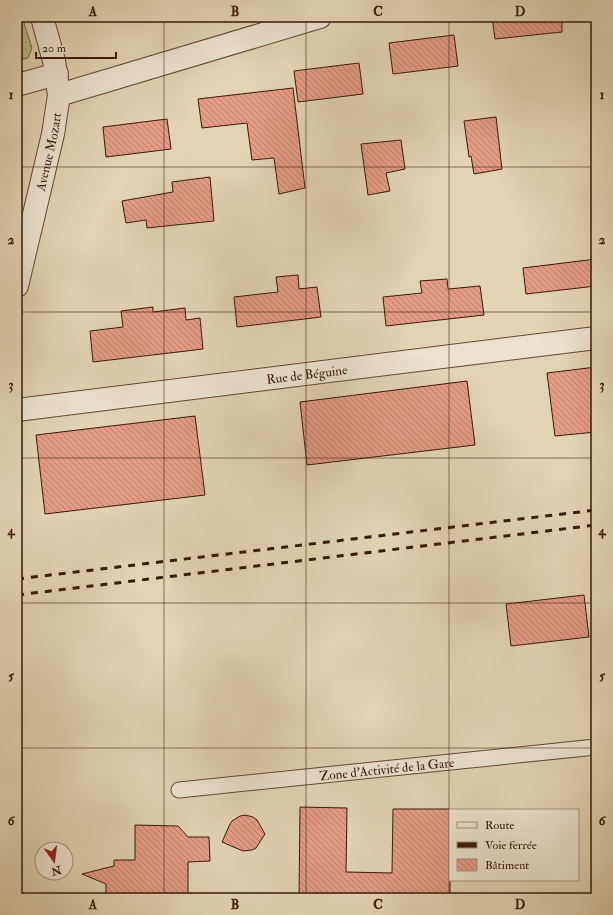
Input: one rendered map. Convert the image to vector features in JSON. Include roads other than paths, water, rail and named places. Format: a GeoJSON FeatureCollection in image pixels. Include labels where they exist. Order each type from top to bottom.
{"type":"FeatureCollection","features":[{"type":"Feature","properties":{"kind":"street","name":"Avenue Mozart"},"geometry":{"type":"LineString","coordinates":[[17,286],[53,134],[58,84],[42,17]]}},
{"type":"Feature","properties":{"kind":"street"},"geometry":{"type":"LineString","coordinates":[[17,85],[58,84],[320,17]]}},
{"type":"Feature","properties":{"kind":"street","name":"Rue de Béguine"},"geometry":{"type":"LineString","coordinates":[[17,410],[596,338]]}},
{"type":"Feature","properties":{"kind":"lane","name":"Zone d’Activité de la Gare"},"geometry":{"type":"LineString","coordinates":[[179,790],[596,747]]}},
{"type":"Feature","properties":{"kind":"railway"},"geometry":{"type":"LineString","coordinates":[[17,579],[596,510]]}},
{"type":"Feature","properties":{"kind":"railway"},"geometry":{"type":"LineString","coordinates":[[17,595],[596,525]]}}]}
